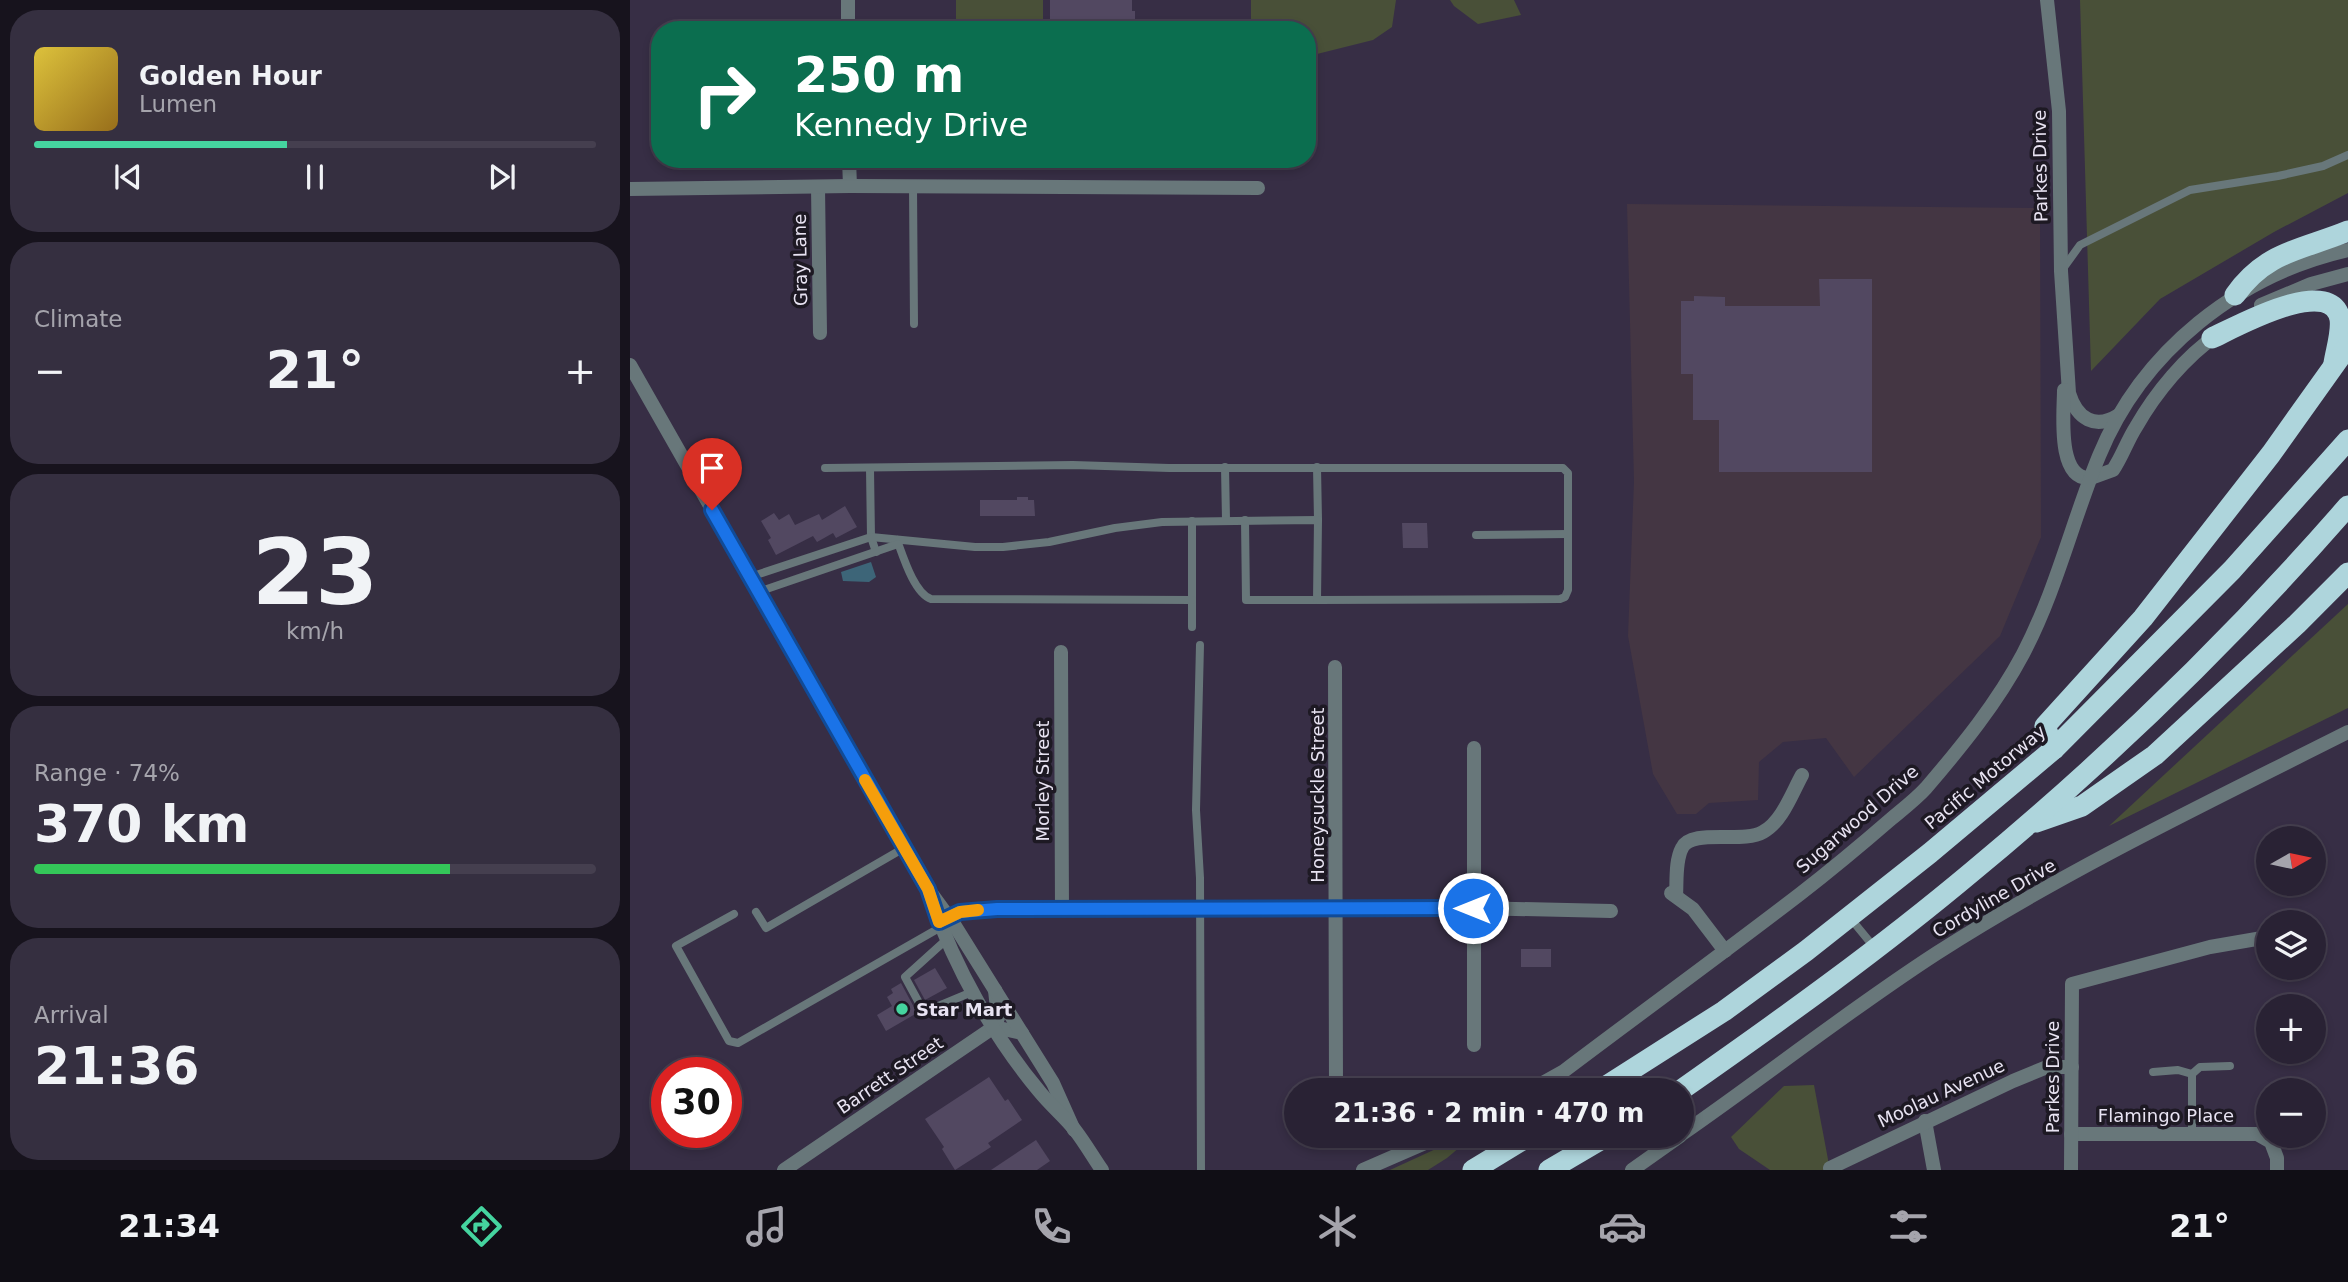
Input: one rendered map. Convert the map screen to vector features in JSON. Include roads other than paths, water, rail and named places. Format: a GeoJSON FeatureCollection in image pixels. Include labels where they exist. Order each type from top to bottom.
{"type":"FeatureCollection","features":[{"type":"Feature","properties":{"kind":"highway"},"geometry":{"type":"LineString","coordinates":[[2235,295],[2251,275],[2272,259],[2348,231]]}},
{"type":"Feature","properties":{"kind":"highway"},"geometry":{"type":"LineString","coordinates":[[2213,338],[2273,309],[2298,302],[2326,302],[2333,307],[2341,321],[2333,368]]}},
{"type":"Feature","properties":{"kind":"highway"},"geometry":{"type":"LineString","coordinates":[[2054,749],[2045,726],[2143,618],[2271,454],[2348,346]]}},
{"type":"Feature","properties":{"kind":"highway","name":"Pacific Motorway"},"geometry":{"type":"LineString","coordinates":[[1619,1078],[1724,1010],[1849,917],[2054,749],[2232,570],[2348,440]]}},
{"type":"Feature","properties":{"kind":"highway"},"geometry":{"type":"LineString","coordinates":[[1694,1081],[1804,1004],[1972,872],[2027,825],[2137,724],[2249,614],[2348,506]]}},
{"type":"Feature","properties":{"kind":"highway"},"geometry":{"type":"LineString","coordinates":[[2027,825],[2082,806],[2155,755],[2297,624],[2348,573]]}},
{"type":"Feature","properties":{"kind":"highway"},"geometry":{"type":"LineString","coordinates":[[1473,1170],[1509,1148]]}},
{"type":"Feature","properties":{"kind":"highway"},"geometry":{"type":"LineString","coordinates":[[1549,1170],[1587,1148]]}},
{"type":"Feature","properties":{"kind":"street"},"geometry":{"type":"LineString","coordinates":[[848,0],[848,21]]}},
{"type":"Feature","properties":{"kind":"street","name":"Parkes Drive"},"geometry":{"type":"LineString","coordinates":[[2047,0],[2059,111],[2061,271],[2069,390],[2075,408],[2084,419],[2094,422],[2107,421],[2119,415]]}},
{"type":"Feature","properties":{"kind":"street"},"geometry":{"type":"LineString","coordinates":[[849,168],[850,186]]}},
{"type":"Feature","properties":{"kind":"street"},"geometry":{"type":"LineString","coordinates":[[630,189],[850,186],[1258,188]]}},
{"type":"Feature","properties":{"kind":"street","name":"Gray Lane"},"geometry":{"type":"LineString","coordinates":[[818,187],[820,333]]}},
{"type":"Feature","properties":{"kind":"street","name":"Sugarwood Drive"},"geometry":{"type":"LineString","coordinates":[[1551,1078],[1725,951],[1856,850],[1923,791],[1982,721],[2023,655],[2054,583],[2099,454],[2119,415],[2141,381],[2168,350],[2235,295],[2282,271],[2348,250]]}},
{"type":"Feature","properties":{"kind":"street"},"geometry":{"type":"LineString","coordinates":[[2091,478],[2113,470],[2157,395],[2182,366],[2213,338],[2250,311],[2272,300],[2311,284],[2348,274]]}},
{"type":"Feature","properties":{"kind":"street","name":"Parkes Drive"},"geometry":{"type":"LineString","coordinates":[[2064,331],[2066,454],[2077,476],[2083,479],[2091,478]]}},
{"type":"Feature","properties":{"kind":"street"},"geometry":{"type":"LineString","coordinates":[[630,365],[928,889],[972,992],[1038,1091],[1074,1130],[1102,1170]]}},
{"type":"Feature","properties":{"kind":"street","name":"Morley Street"},"geometry":{"type":"LineString","coordinates":[[1061,652],[1062,910]]}},
{"type":"Feature","properties":{"kind":"street","name":"Honeysuckle Street"},"geometry":{"type":"LineString","coordinates":[[1335,667],[1336,1078]]}},
{"type":"Feature","properties":{"kind":"street","name":"Cordyline Drive"},"geometry":{"type":"LineString","coordinates":[[1694,1126],[1935,954],[1999,915],[2189,812],[2348,732]]}},
{"type":"Feature","properties":{"kind":"street"},"geometry":{"type":"LineString","coordinates":[[1474,748],[1474,1045]]}},
{"type":"Feature","properties":{"kind":"street"},"geometry":{"type":"LineString","coordinates":[[1725,951],[1693,909],[1674,894],[1680,854],[1686,842],[1696,838],[1744,838],[1763,832],[1777,818],[1802,775]]}},
{"type":"Feature","properties":{"kind":"street"},"geometry":{"type":"LineString","coordinates":[[944,926],[967,910],[1473,908],[1611,911]]}},
{"type":"Feature","properties":{"kind":"street"},"geometry":{"type":"LineString","coordinates":[[944,926],[995,989],[1053,1083],[1074,1130]]}},
{"type":"Feature","properties":{"kind":"street","name":"Parkes Drive"},"geometry":{"type":"LineString","coordinates":[[2071,1170],[2072,984],[2210,947],[2256,939]]}},
{"type":"Feature","properties":{"kind":"street"},"geometry":{"type":"LineString","coordinates":[[994,1027],[998,1018],[995,989]]}},
{"type":"Feature","properties":{"kind":"street"},"geometry":{"type":"LineString","coordinates":[[994,1027],[1022,1033]]}},
{"type":"Feature","properties":{"kind":"street","name":"Barrett Street"},"geometry":{"type":"LineString","coordinates":[[784,1170],[994,1027]]}},
{"type":"Feature","properties":{"kind":"street","name":"Moolau Avenue"},"geometry":{"type":"LineString","coordinates":[[1830,1168],[1925,1121],[2047,1067],[2072,1067]]}},
{"type":"Feature","properties":{"kind":"street"},"geometry":{"type":"LineString","coordinates":[[1925,1121],[1934,1170]]}},
{"type":"Feature","properties":{"kind":"street","name":"Flamingo Place"},"geometry":{"type":"LineString","coordinates":[[2071,1134],[2257,1134],[2271,1142],[2277,1158],[2277,1170]]}},
{"type":"Feature","properties":{"kind":"street"},"geometry":{"type":"LineString","coordinates":[[1363,1170],[1413,1148]]}},
{"type":"Feature","properties":{"kind":"street","name":"Cordyline Drive"},"geometry":{"type":"LineString","coordinates":[[1632,1170],[1663,1148]]}},
{"type":"Feature","properties":{"kind":"lane"},"geometry":{"type":"LineString","coordinates":[[2061,271],[2080,245],[2190,190],[2278,176],[2323,166],[2348,155]]}},
{"type":"Feature","properties":{"kind":"lane"},"geometry":{"type":"LineString","coordinates":[[913,186],[914,324]]}},
{"type":"Feature","properties":{"kind":"lane"},"geometry":{"type":"LineString","coordinates":[[825,468],[1073,465],[1169,468],[1563,468],[1568,473],[1566,595],[1560,599],[1246,600],[1245,520]]}},
{"type":"Feature","properties":{"kind":"lane"},"geometry":{"type":"LineString","coordinates":[[1225,467],[1226,520]]}},
{"type":"Feature","properties":{"kind":"lane"},"geometry":{"type":"LineString","coordinates":[[1317,467],[1317,600]]}},
{"type":"Feature","properties":{"kind":"lane"},"geometry":{"type":"LineString","coordinates":[[870,468],[872,537],[876,552]]}},
{"type":"Feature","properties":{"kind":"lane"},"geometry":{"type":"LineString","coordinates":[[750,577],[872,537],[897,542],[1003,547],[1049,542],[1132,525],[1226,520],[1318,520]]}},
{"type":"Feature","properties":{"kind":"lane"},"geometry":{"type":"LineString","coordinates":[[1192,521],[1192,627]]}},
{"type":"Feature","properties":{"kind":"lane"},"geometry":{"type":"LineString","coordinates":[[1476,535],[1568,534]]}},
{"type":"Feature","properties":{"kind":"lane"},"geometry":{"type":"LineString","coordinates":[[758,592],[876,552],[897,542]]}},
{"type":"Feature","properties":{"kind":"lane"},"geometry":{"type":"LineString","coordinates":[[897,542],[921,593],[931,599],[1192,600]]}},
{"type":"Feature","properties":{"kind":"lane"},"geometry":{"type":"LineString","coordinates":[[1200,645],[1196,810],[1200,871],[1200,1170]]}},
{"type":"Feature","properties":{"kind":"lane"},"geometry":{"type":"LineString","coordinates":[[756,912],[766,928],[904,848]]}},
{"type":"Feature","properties":{"kind":"lane"},"geometry":{"type":"LineString","coordinates":[[734,914],[676,946],[720,1028],[729,1041],[738,1043],[944,926]]}},
{"type":"Feature","properties":{"kind":"lane"},"geometry":{"type":"LineString","coordinates":[[1849,917],[1875,949]]}},
{"type":"Feature","properties":{"kind":"lane"},"geometry":{"type":"LineString","coordinates":[[944,926],[905,977],[924,1012],[972,992]]}},
{"type":"Feature","properties":{"kind":"lane"},"geometry":{"type":"LineString","coordinates":[[2192,1134],[2192,1074],[2200,1067],[2231,1066]]}},
{"type":"Feature","properties":{"kind":"lane"},"geometry":{"type":"LineString","coordinates":[[2153,1072],[2178,1070],[2192,1074]]}},
{"type":"Feature","properties":{"kind":"water"},"geometry":{"type":"Polygon","coordinates":[[[871,562],[876,577],[869,582],[843,581],[841,572],[871,562]]]}},
{"type":"Feature","properties":{"kind":"place","name":"Star Mart"},"geometry":{"type":"Point","coordinates":[902,1009]}}]}
